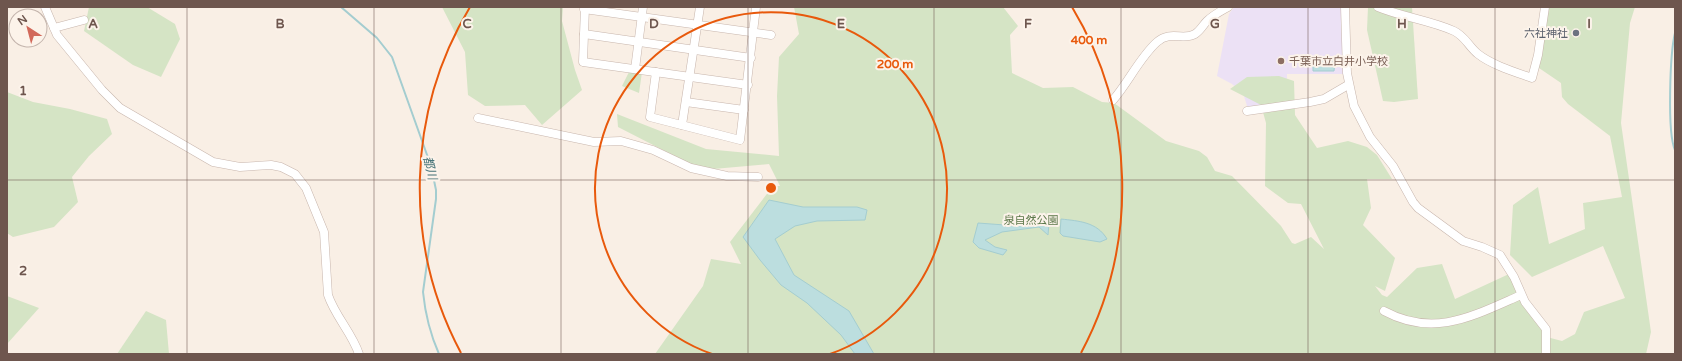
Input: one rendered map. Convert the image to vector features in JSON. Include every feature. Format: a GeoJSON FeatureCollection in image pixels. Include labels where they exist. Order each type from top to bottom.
{"type":"FeatureCollection","features":[{"type":"Feature","properties":{"kind":"street"},"geometry":{"type":"LineString","coordinates":[[45,7],[54,28],[67,48],[102,90],[120,108],[213,162],[240,167],[271,165],[295,174],[306,188],[324,232],[328,295],[331,303],[356,345],[359,354]]}},
{"type":"Feature","properties":{"kind":"street"},"geometry":{"type":"LineString","coordinates":[[635,69],[643,7]]}},
{"type":"Feature","properties":{"kind":"street"},"geometry":{"type":"LineString","coordinates":[[682,125],[700,7]]}},
{"type":"Feature","properties":{"kind":"street"},"geometry":{"type":"LineString","coordinates":[[656,72],[650,117],[740,140],[748,85],[756,7]]}},
{"type":"Feature","properties":{"kind":"street"},"geometry":{"type":"LineString","coordinates":[[1112,100],[1124,88],[1158,41],[1171,36],[1195,34],[1208,21],[1228,7]]}},
{"type":"Feature","properties":{"kind":"street"},"geometry":{"type":"LineString","coordinates":[[1345,7],[1348,85],[1359,118],[1376,146],[1393,166],[1413,202],[1418,208],[1463,241],[1500,255],[1514,277],[1520,296],[1546,329],[1546,354]]}},
{"type":"Feature","properties":{"kind":"street"},"geometry":{"type":"LineString","coordinates":[[1378,7],[1427,21],[1454,31],[1462,36],[1477,54],[1532,78],[1538,55],[1545,7]]}},
{"type":"Feature","properties":{"kind":"street"},"geometry":{"type":"LineString","coordinates":[[748,85],[583,62],[584,8],[771,34]]}},
{"type":"Feature","properties":{"kind":"street"},"geometry":{"type":"LineString","coordinates":[[54,28],[84,20]]}},
{"type":"Feature","properties":{"kind":"street"},"geometry":{"type":"LineString","coordinates":[[584,34],[751,58]]}},
{"type":"Feature","properties":{"kind":"street"},"geometry":{"type":"LineString","coordinates":[[1247,111],[1324,99],[1348,85]]}},
{"type":"Feature","properties":{"kind":"street"},"geometry":{"type":"LineString","coordinates":[[686,102],[744,110]]}},
{"type":"Feature","properties":{"kind":"street"},"geometry":{"type":"LineString","coordinates":[[478,118],[594,142],[621,141],[653,150],[691,168],[727,176],[758,177]]}},
{"type":"Feature","properties":{"kind":"street"},"geometry":{"type":"LineString","coordinates":[[1384,311],[1407,322],[1444,324],[1474,316],[1520,296]]}},
{"type":"Feature","properties":{"kind":"shaded area","name":"千葉市立白井小学校"},"geometry":{"type":"Polygon","coordinates":[[[1234,7],[1341,7],[1343,74],[1287,74],[1287,104],[1248,109],[1243,93],[1232,84],[1217,76],[1229,14],[1234,7]]]}},
{"type":"Feature","properties":{"kind":"green space"},"geometry":{"type":"Polygon","coordinates":[[[89,7],[147,7],[175,24],[180,39],[161,77],[133,65],[84,31],[89,7]]]}},
{"type":"Feature","properties":{"kind":"green space"},"geometry":{"type":"Polygon","coordinates":[[[442,7],[563,7],[562,21],[582,90],[542,125],[525,105],[485,106],[468,95],[465,52],[442,7]]]}},
{"type":"Feature","properties":{"kind":"green space","name":"泉自然公園"},"geometry":{"type":"Polygon","coordinates":[[[794,7],[1003,7],[1018,26],[1010,35],[1012,73],[1043,88],[1073,87],[1102,102],[1114,103],[1166,141],[1199,151],[1207,157],[1215,171],[1232,176],[1281,226],[1292,243],[1295,244],[1311,237],[1324,249],[1301,204],[1288,203],[1265,186],[1266,123],[1261,105],[1230,89],[1247,77],[1279,76],[1294,81],[1295,115],[1317,148],[1348,141],[1367,147],[1377,155],[1392,179],[1367,179],[1371,208],[1363,225],[1395,258],[1385,291],[1375,286],[1382,295],[1387,297],[1417,268],[1442,264],[1455,299],[1509,274],[1543,332],[1543,336],[1562,341],[1575,334],[1584,312],[1625,298],[1603,246],[1532,277],[1510,255],[1513,205],[1538,187],[1549,244],[1585,229],[1583,203],[1622,197],[1610,136],[1568,104],[1562,97],[1561,83],[1539,68],[1549,7],[1635,7],[1630,23],[1621,123],[1651,332],[1646,354],[655,354],[703,286],[711,259],[741,264],[730,242],[773,186],[780,186],[769,164],[702,170],[618,127],[617,114],[706,149],[779,156],[777,96],[779,57],[799,34],[794,7]]]}},
{"type":"Feature","properties":{"kind":"green space"},"geometry":{"type":"Polygon","coordinates":[[[1368,7],[1412,7],[1418,99],[1394,102],[1383,101],[1367,30],[1368,7]]]}},
{"type":"Feature","properties":{"kind":"green space"},"geometry":{"type":"Polygon","coordinates":[[[630,70],[642,72],[639,93],[622,86],[630,70]]]}},
{"type":"Feature","properties":{"kind":"green space"},"geometry":{"type":"Polygon","coordinates":[[[7,92],[33,102],[70,109],[107,119],[112,134],[89,156],[72,177],[78,202],[54,227],[13,237],[7,233],[7,92]]]}},
{"type":"Feature","properties":{"kind":"green space"},"geometry":{"type":"Polygon","coordinates":[[[7,296],[39,308],[7,344],[7,296]]]}},
{"type":"Feature","properties":{"kind":"green space"},"geometry":{"type":"Polygon","coordinates":[[[146,311],[166,320],[169,354],[117,354],[146,311]]]}},
{"type":"Feature","properties":{"kind":"water"},"geometry":{"type":"Polygon","coordinates":[[[1313,59],[1335,60],[1334,71],[1313,71],[1313,59]]]}},
{"type":"Feature","properties":{"kind":"water"},"geometry":{"type":"Polygon","coordinates":[[[769,200],[803,207],[857,207],[867,210],[865,220],[817,221],[795,226],[775,239],[794,275],[849,311],[874,354],[855,354],[841,335],[807,303],[781,285],[743,237],[769,200]]]}},
{"type":"Feature","properties":{"kind":"water"},"geometry":{"type":"Polygon","coordinates":[[[1061,219],[1087,223],[1103,233],[1107,239],[1100,242],[1063,236],[1060,233],[1061,219]]]}},
{"type":"Feature","properties":{"kind":"water"},"geometry":{"type":"Polygon","coordinates":[[[978,223],[1018,226],[1049,223],[1048,235],[1039,227],[1002,232],[985,240],[995,247],[1007,250],[1003,255],[979,248],[973,242],[978,223]]]}},
{"type":"Feature","properties":{"kind":"waterway","name":"都川"},"geometry":{"type":"LineString","coordinates":[[341,7],[377,38],[392,57],[431,166],[436,190],[436,199],[423,292],[425,308],[433,340],[439,354]]}},
{"type":"Feature","properties":{"kind":"waterway"},"geometry":{"type":"LineString","coordinates":[[1675,33],[1670,93],[1672,141],[1675,150]]}},
{"type":"Feature","properties":{"kind":"place","name":"六社神社"},"geometry":{"type":"Point","coordinates":[1576,33]}},
{"type":"Feature","properties":{"kind":"place","name":"千葉市立白井小学校"},"geometry":{"type":"Point","coordinates":[1281,61]}}]}
